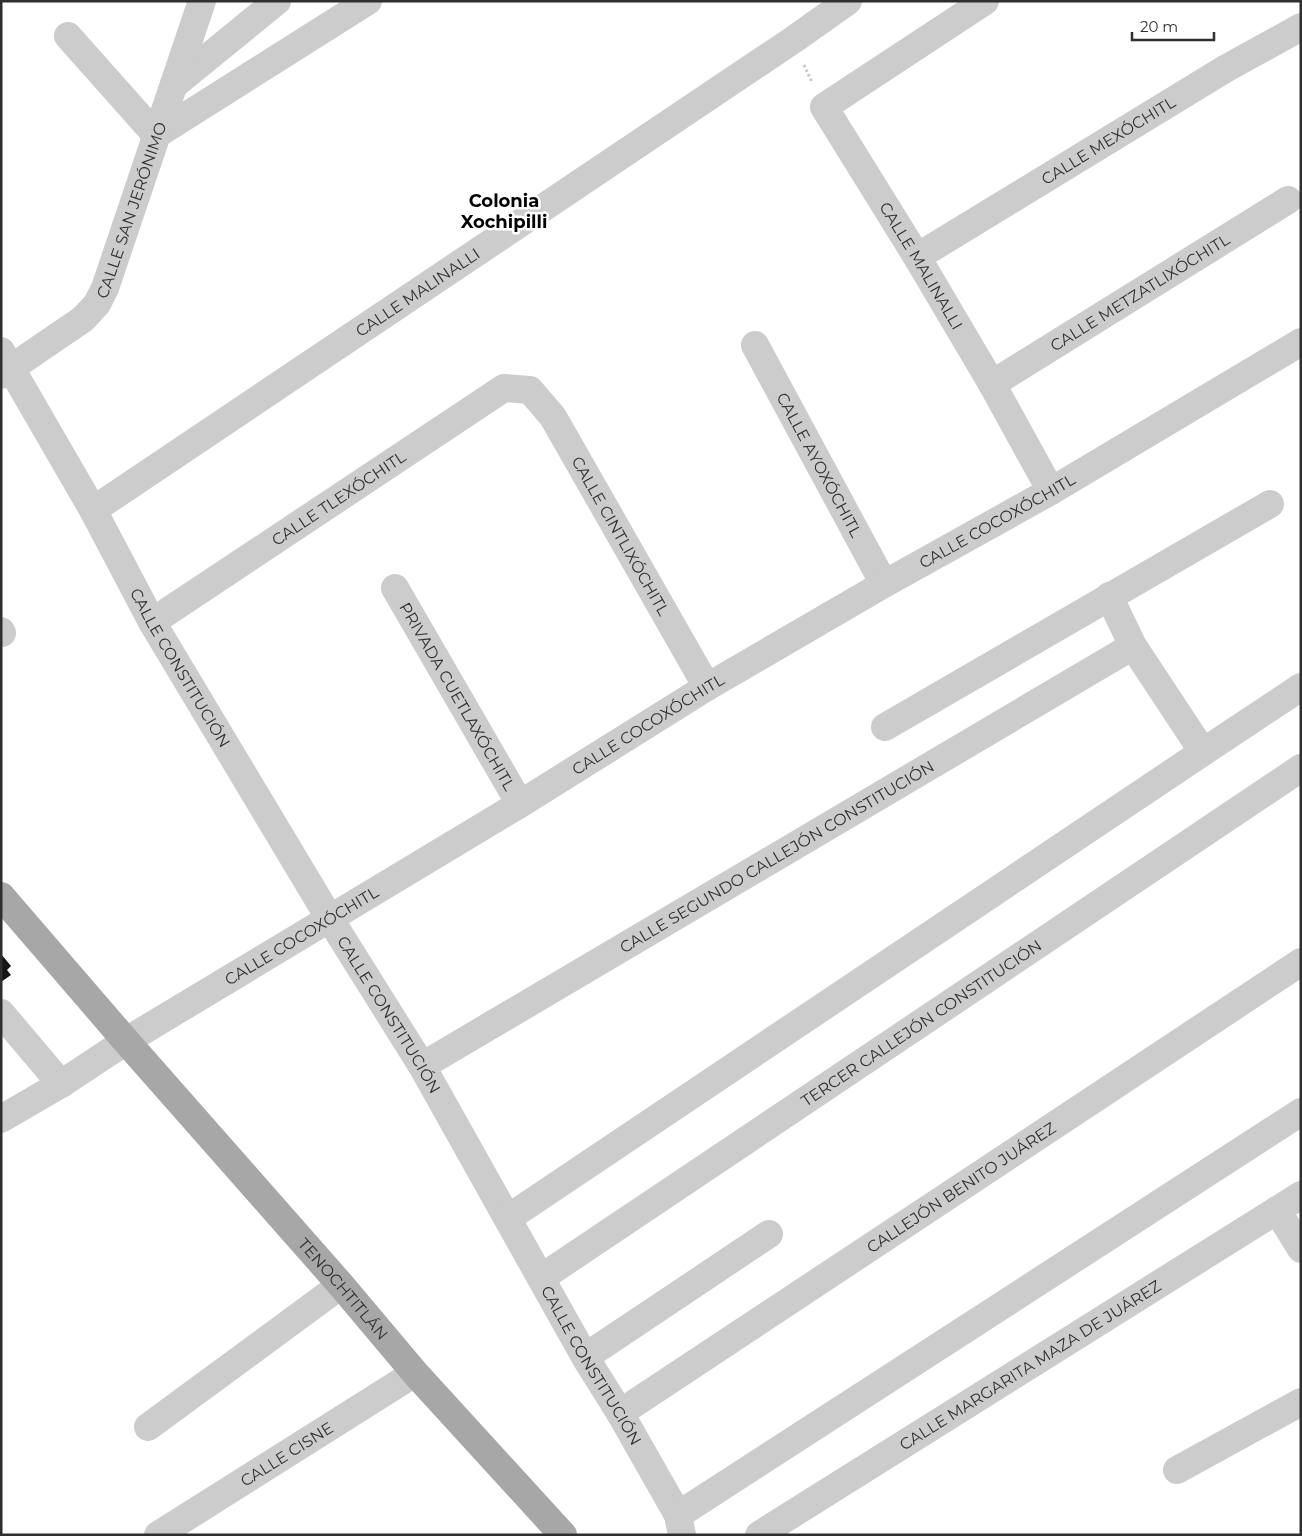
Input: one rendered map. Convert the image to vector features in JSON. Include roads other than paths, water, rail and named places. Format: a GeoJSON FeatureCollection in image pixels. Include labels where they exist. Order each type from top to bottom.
{"type":"FeatureCollection","features":[{"type":"Feature","properties":{"kind":"main road","name":"TENOCHTITLÁN"},"geometry":{"type":"LineString","coordinates":[[1,896],[341,1285],[415,1373],[563,1535]]}},
{"type":"Feature","properties":{"kind":"street","name":"CALLE SAN JERÓNIMO"},"geometry":{"type":"LineString","coordinates":[[4,365],[83,318],[97,304],[105,288],[202,1]]}},
{"type":"Feature","properties":{"kind":"street"},"geometry":{"type":"LineString","coordinates":[[174,85],[277,1]]}},
{"type":"Feature","properties":{"kind":"street"},"geometry":{"type":"LineString","coordinates":[[68,36],[156,135],[368,1]]}},
{"type":"Feature","properties":{"kind":"street","name":"CALLE MALINALLI"},"geometry":{"type":"LineString","coordinates":[[93,510],[793,40],[848,1]]}},
{"type":"Feature","properties":{"kind":"street","name":"CALLE MALINALLI"},"geometry":{"type":"LineString","coordinates":[[985,1],[824,107],[917,257],[992,384],[1051,491]]}},
{"type":"Feature","properties":{"kind":"street","name":"CALLE MEXÓCHITL"},"geometry":{"type":"LineString","coordinates":[[917,257],[1226,69],[1301,27]]}},
{"type":"Feature","properties":{"kind":"street","name":"CALLE METZATLIXÓCHITL"},"geometry":{"type":"LineString","coordinates":[[992,384],[1288,200]]}},
{"type":"Feature","properties":{"kind":"street","name":"CALLE COCOXÓCHITL"},"geometry":{"type":"LineString","coordinates":[[1,1118],[61,1084],[126,1041],[520,804],[707,687],[884,584],[1051,491],[1301,342]]}},
{"type":"Feature","properties":{"kind":"street","name":"CALLE AYOXÓCHITL"},"geometry":{"type":"LineString","coordinates":[[755,345],[884,584]]}},
{"type":"Feature","properties":{"kind":"street","name":"CALLE CONSTITUCIÓN"},"geometry":{"type":"LineString","coordinates":[[4,365],[93,510],[152,622],[330,919],[422,1066],[585,1357],[620,1413],[680,1525]]}},
{"type":"Feature","properties":{"kind":"street","name":"CALLE TLEXÓCHITL"},"geometry":{"type":"LineString","coordinates":[[152,622],[504,388],[530,390]]}},
{"type":"Feature","properties":{"kind":"street","name":"CALLE CINTLIXÓCHITL"},"geometry":{"type":"LineString","coordinates":[[530,390],[554,417],[707,687]]}},
{"type":"Feature","properties":{"kind":"street"},"geometry":{"type":"LineString","coordinates":[[885,726],[1270,504]]}},
{"type":"Feature","properties":{"kind":"street","name":"PRIVADA CUETLAXÓCHITL"},"geometry":{"type":"LineString","coordinates":[[395,588],[520,804]]}},
{"type":"Feature","properties":{"kind":"street"},"geometry":{"type":"LineString","coordinates":[[1109,596],[1133,646],[1203,752]]}},
{"type":"Feature","properties":{"kind":"street","name":"CALLE SEGUNDO CALLEJÓN CONSTITUCIÓN"},"geometry":{"type":"LineString","coordinates":[[422,1066],[1133,646]]}},
{"type":"Feature","properties":{"kind":"street"},"geometry":{"type":"LineString","coordinates":[[508,1218],[1301,686]]}},
{"type":"Feature","properties":{"kind":"street","name":"TERCER CALLEJÓN CONSTITUCIÓN"},"geometry":{"type":"LineString","coordinates":[[541,1278],[1301,768]]}},
{"type":"Feature","properties":{"kind":"street","name":"CALLEJÓN BENITO JUÁREZ"},"geometry":{"type":"LineString","coordinates":[[620,1413],[1301,962]]}},
{"type":"Feature","properties":{"kind":"street"},"geometry":{"type":"LineString","coordinates":[[1,1013],[61,1084]]}},
{"type":"Feature","properties":{"kind":"street"},"geometry":{"type":"LineString","coordinates":[[680,1525],[1301,1112]]}},
{"type":"Feature","properties":{"kind":"street","name":"CALLE MARGARITA MAZA DE JUÁREZ"},"geometry":{"type":"LineString","coordinates":[[759,1535],[1301,1195]]}},
{"type":"Feature","properties":{"kind":"street"},"geometry":{"type":"LineString","coordinates":[[1277,1210],[1301,1249]]}},
{"type":"Feature","properties":{"kind":"street"},"geometry":{"type":"LineString","coordinates":[[585,1357],[769,1234]]}},
{"type":"Feature","properties":{"kind":"street"},"geometry":{"type":"LineString","coordinates":[[148,1426],[341,1285]]}},
{"type":"Feature","properties":{"kind":"street","name":"CALLE CISNE"},"geometry":{"type":"LineString","coordinates":[[158,1535],[415,1373]]}},
{"type":"Feature","properties":{"kind":"street"},"geometry":{"type":"LineString","coordinates":[[1177,1470],[1301,1402]]}},
{"type":"Feature","properties":{"kind":"district","name":"Colonia Xochipilli"},"geometry":{"type":"Point","coordinates":[504,211]}}]}
